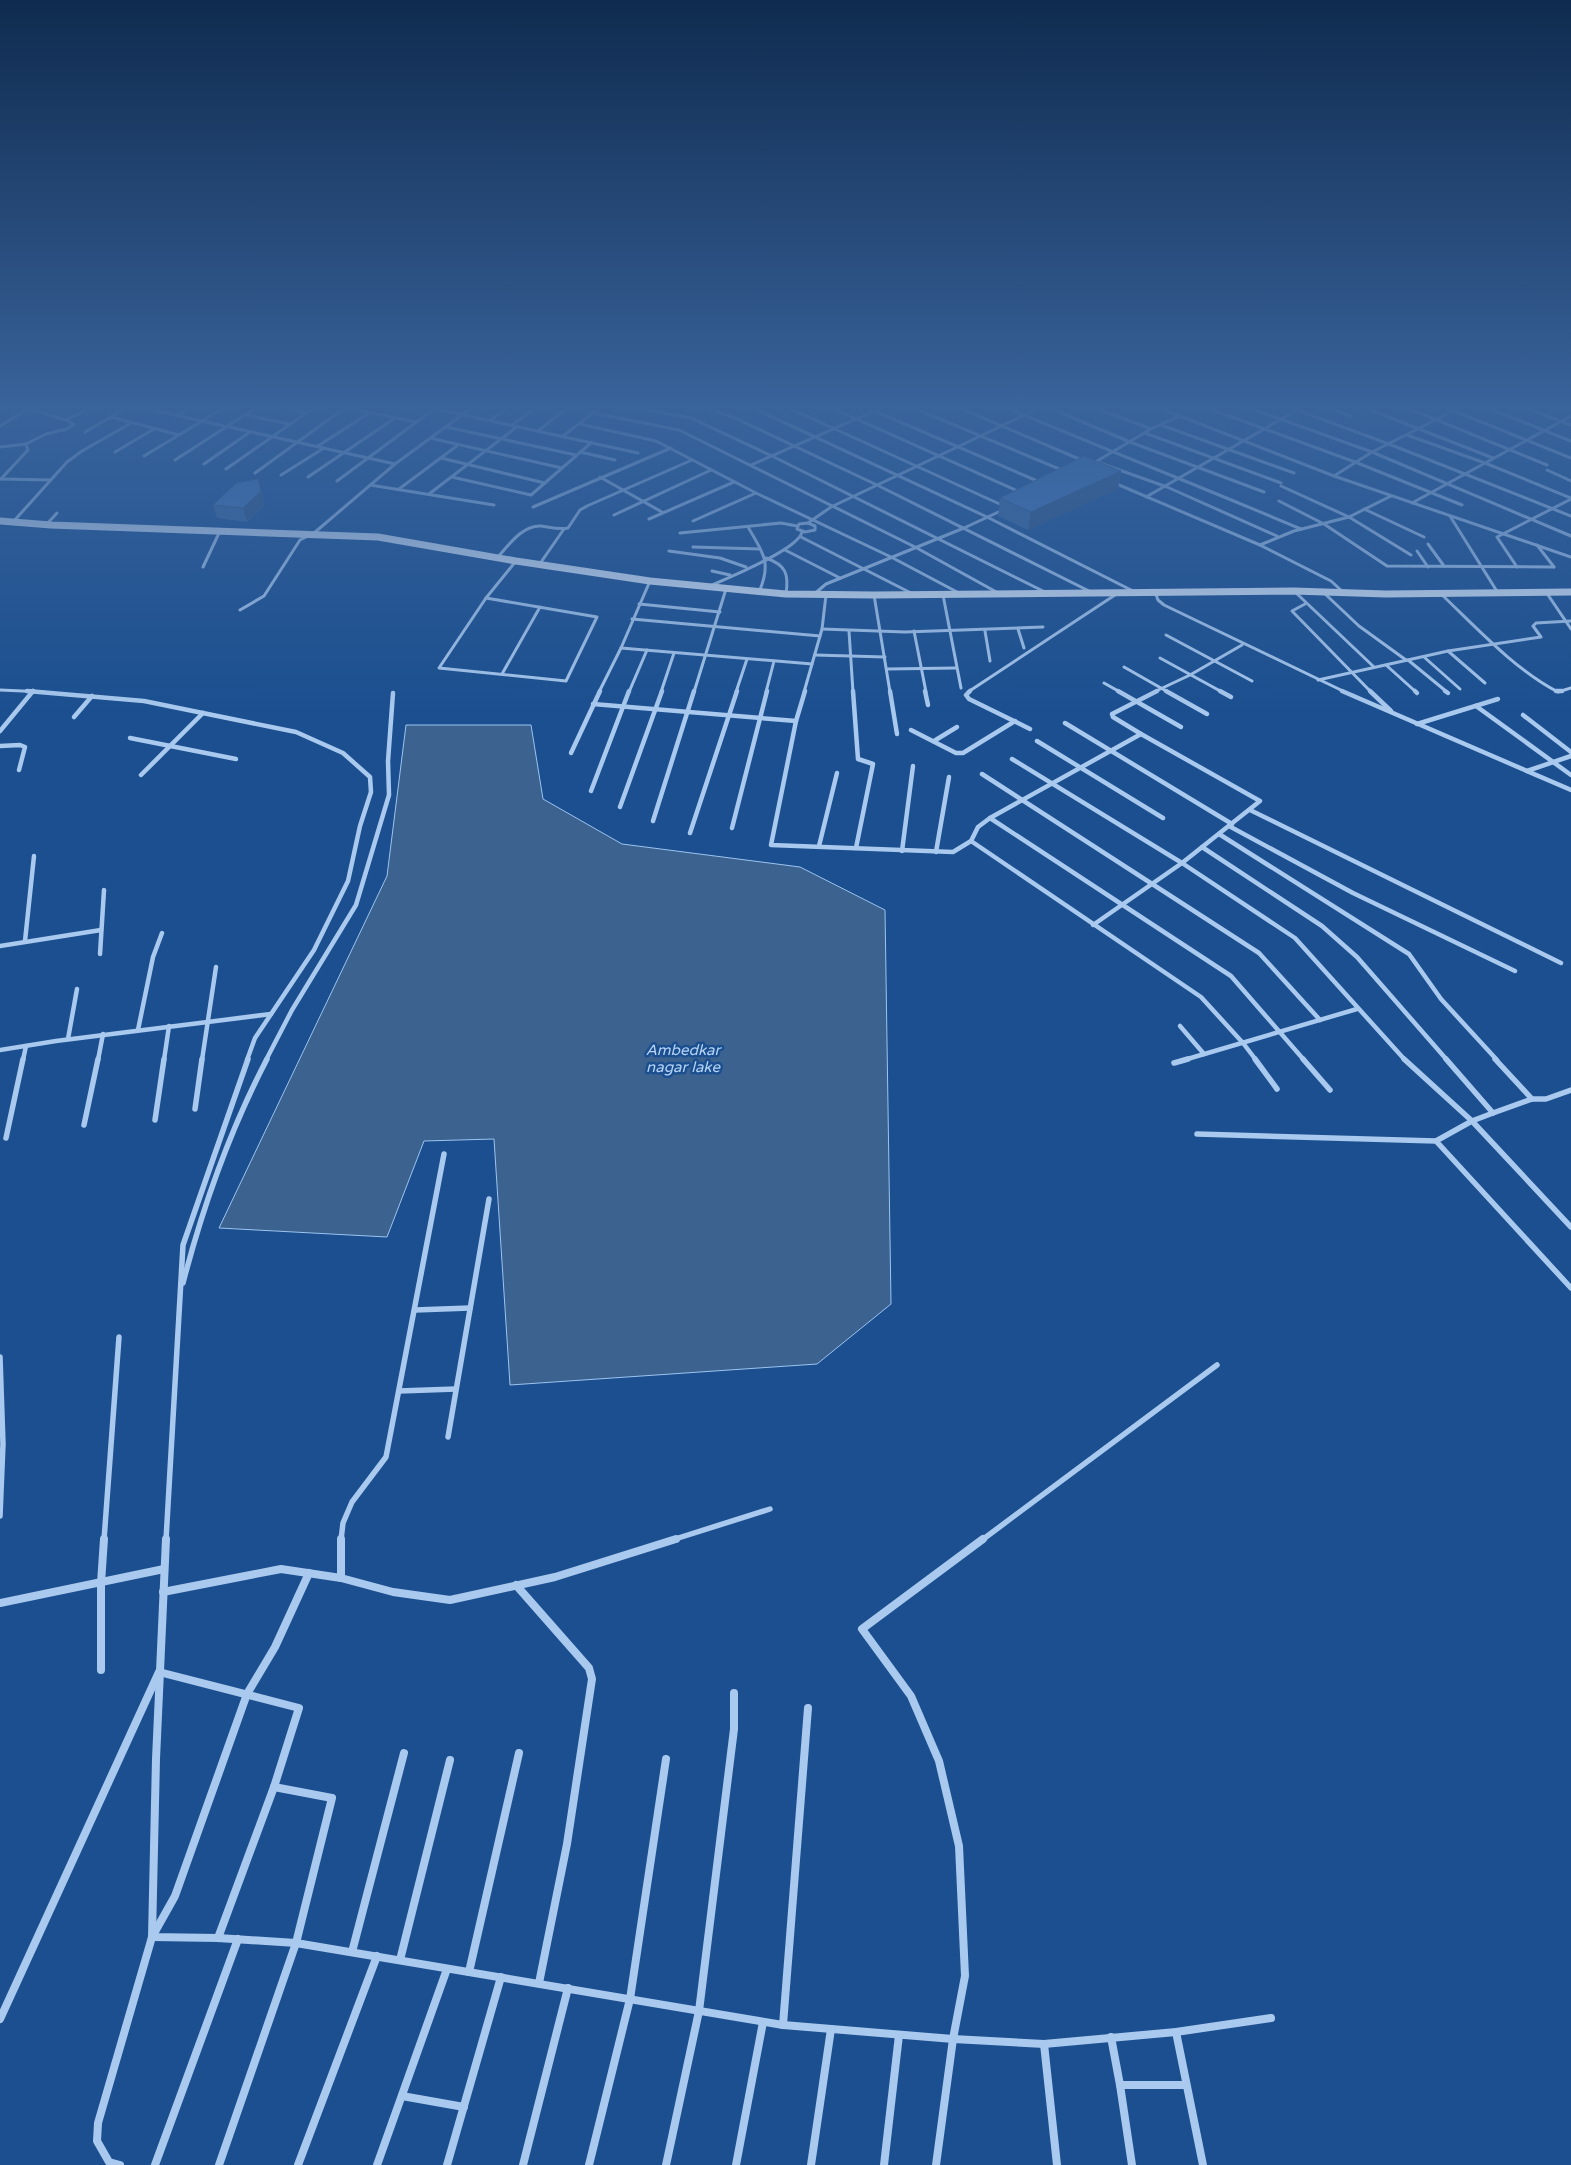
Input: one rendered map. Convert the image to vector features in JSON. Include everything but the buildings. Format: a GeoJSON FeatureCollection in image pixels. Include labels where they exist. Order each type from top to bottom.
{"type":"FeatureCollection","features":[{"type":"Feature","properties":{"kind":"street"},"geometry":{"type":"LineString","coordinates":[[13,522],[24,510]]}},
{"type":"Feature","properties":{"kind":"street"},"geometry":{"type":"LineString","coordinates":[[240,610],[264,596],[300,540],[314,533],[341,510]]}},
{"type":"Feature","properties":{"kind":"street"},"geometry":{"type":"LineString","coordinates":[[497,558],[530,527],[540,526],[564,529],[571,526],[580,510]]}},
{"type":"Feature","properties":{"kind":"street"},"geometry":{"type":"LineString","coordinates":[[614,515],[624,510]]}},
{"type":"Feature","properties":{"kind":"street"},"geometry":{"type":"LineString","coordinates":[[658,510],[662,512]]}},
{"type":"Feature","properties":{"kind":"street"},"geometry":{"type":"LineString","coordinates":[[648,519],[667,510]]}},
{"type":"Feature","properties":{"kind":"street"},"geometry":{"type":"LineString","coordinates":[[693,521],[718,510]]}},
{"type":"Feature","properties":{"kind":"street"},"geometry":{"type":"LineString","coordinates":[[793,510],[960,593]]}},
{"type":"Feature","properties":{"kind":"street"},"geometry":{"type":"LineString","coordinates":[[680,533],[781,523],[798,526],[808,523],[826,510]]}},
{"type":"Feature","properties":{"kind":"street"},"geometry":{"type":"LineString","coordinates":[[837,510],[915,547],[1000,594]]}},
{"type":"Feature","properties":{"kind":"street"},"geometry":{"type":"LineString","coordinates":[[882,510],[1048,593]]}},
{"type":"Feature","properties":{"kind":"street"},"geometry":{"type":"LineString","coordinates":[[928,510],[1092,593]]}},
{"type":"Feature","properties":{"kind":"street"},"geometry":{"type":"LineString","coordinates":[[972,510],[1136,592]]}},
{"type":"Feature","properties":{"kind":"street"},"geometry":{"type":"LineString","coordinates":[[813,595],[819,588],[840,578],[964,528],[1002,510]]}},
{"type":"Feature","properties":{"kind":"street"},"geometry":{"type":"LineString","coordinates":[[1175,510],[1260,545],[1331,581],[1343,592]]}},
{"type":"Feature","properties":{"kind":"street"},"geometry":{"type":"LineString","coordinates":[[1218,510],[1276,536]]}},
{"type":"Feature","properties":{"kind":"street"},"geometry":{"type":"LineString","coordinates":[[1257,510],[1301,529]]}},
{"type":"Feature","properties":{"kind":"street"},"geometry":{"type":"LineString","coordinates":[[1296,510],[1324,524],[1382,564],[1401,567],[1554,567],[1537,545]]}},
{"type":"Feature","properties":{"kind":"street"},"geometry":{"type":"LineString","coordinates":[[1334,510],[1411,555]]}},
{"type":"Feature","properties":{"kind":"street"},"geometry":{"type":"LineString","coordinates":[[1260,545],[1276,536],[1349,517],[1362,510]]}},
{"type":"Feature","properties":{"kind":"street"},"geometry":{"type":"LineString","coordinates":[[1366,510],[1424,537]]}},
{"type":"Feature","properties":{"kind":"street"},"geometry":{"type":"LineString","coordinates":[[1433,510],[1502,532],[1569,557],[1571,553]]}},
{"type":"Feature","properties":{"kind":"street"},"geometry":{"type":"LineString","coordinates":[[1513,510],[1571,536]]}},
{"type":"Feature","properties":{"kind":"street"},"geometry":{"type":"LineString","coordinates":[[1517,567],[1497,536],[1549,510]]}},
{"type":"Feature","properties":{"kind":"street"},"geometry":{"type":"LineString","coordinates":[[1558,510],[1571,516]]}},
{"type":"Feature","properties":{"kind":"street"},"geometry":{"type":"LineString","coordinates":[[46,525],[57,513]]}},
{"type":"Feature","properties":{"kind":"street"},"geometry":{"type":"LineString","coordinates":[[1450,516],[1480,567],[1498,593]]}},
{"type":"Feature","properties":{"kind":"street"},"geometry":{"type":"LineString","coordinates":[[0,521],[46,525],[314,533],[378,537],[497,558],[650,580],[726,589],[826,596],[943,595],[960,593],[1294,591],[1441,594],[1571,592]]}},
{"type":"Feature","properties":{"kind":"street"},"geometry":{"type":"LineString","coordinates":[[798,526],[797,529],[802,532],[815,530],[815,526],[808,523]]}},
{"type":"Feature","properties":{"kind":"street"},"geometry":{"type":"LineString","coordinates":[[748,527],[766,557],[783,565],[787,570],[789,577],[786,594]]}},
{"type":"Feature","properties":{"kind":"street"},"geometry":{"type":"LineString","coordinates":[[540,564],[564,529]]}},
{"type":"Feature","properties":{"kind":"street"},"geometry":{"type":"LineString","coordinates":[[203,567],[220,531]]}},
{"type":"Feature","properties":{"kind":"street"},"geometry":{"type":"LineString","coordinates":[[802,532],[802,537]]}},
{"type":"Feature","properties":{"kind":"street"},"geometry":{"type":"LineString","coordinates":[[707,587],[766,557],[785,550],[802,537]]}},
{"type":"Feature","properties":{"kind":"street"},"geometry":{"type":"LineString","coordinates":[[802,537],[915,595]]}},
{"type":"Feature","properties":{"kind":"street"},"geometry":{"type":"LineString","coordinates":[[1428,544],[1444,566]]}},
{"type":"Feature","properties":{"kind":"street"},"geometry":{"type":"LineString","coordinates":[[694,547],[760,549]]}},
{"type":"Feature","properties":{"kind":"street"},"geometry":{"type":"LineString","coordinates":[[785,550],[840,578]]}},
{"type":"Feature","properties":{"kind":"street"},"geometry":{"type":"LineString","coordinates":[[1417,551],[1428,567]]}},
{"type":"Feature","properties":{"kind":"street"},"geometry":{"type":"LineString","coordinates":[[669,552],[720,558],[746,567]]}},
{"type":"Feature","properties":{"kind":"street"},"geometry":{"type":"LineString","coordinates":[[759,592],[768,572],[766,557]]}},
{"type":"Feature","properties":{"kind":"street"},"geometry":{"type":"LineString","coordinates":[[486,598],[597,617],[566,681],[439,668],[486,598],[516,561]]}},
{"type":"Feature","properties":{"kind":"street"},"geometry":{"type":"LineString","coordinates":[[712,571],[730,575]]}},
{"type":"Feature","properties":{"kind":"street"},"geometry":{"type":"LineString","coordinates":[[571,753],[592,704],[622,648],[632,619],[650,580]]}},
{"type":"Feature","properties":{"kind":"street"},"geometry":{"type":"LineString","coordinates":[[653,821],[707,655],[726,589]]}},
{"type":"Feature","properties":{"kind":"street"},"geometry":{"type":"LineString","coordinates":[[1294,591],[1374,667]]}},
{"type":"Feature","properties":{"kind":"street"},"geometry":{"type":"LineString","coordinates":[[1322,591],[1359,626],[1407,660],[1448,693]]}},
{"type":"Feature","properties":{"kind":"street"},"geometry":{"type":"LineString","coordinates":[[1030,729],[968,699],[966,696],[968,692],[1119,592]]}},
{"type":"Feature","properties":{"kind":"street"},"geometry":{"type":"LineString","coordinates":[[1155,592],[1158,600],[1164,605],[1242,645],[1317,680],[1571,790]]}},
{"type":"Feature","properties":{"kind":"street"},"geometry":{"type":"LineString","coordinates":[[1546,592],[1571,629]]}},
{"type":"Feature","properties":{"kind":"street"},"geometry":{"type":"LineString","coordinates":[[1441,594],[1494,644],[1550,689],[1558,692],[1571,688]]}},
{"type":"Feature","properties":{"kind":"street"},"geometry":{"type":"LineString","coordinates":[[943,595],[961,688]]}},
{"type":"Feature","properties":{"kind":"street"},"geometry":{"type":"LineString","coordinates":[[826,596],[822,629],[796,721],[771,845],[953,852],[971,841],[978,827],[990,818],[1141,734]]}},
{"type":"Feature","properties":{"kind":"street"},"geometry":{"type":"LineString","coordinates":[[874,596],[897,734]]}},
{"type":"Feature","properties":{"kind":"street"},"geometry":{"type":"LineString","coordinates":[[639,604],[720,612]]}},
{"type":"Feature","properties":{"kind":"street"},"geometry":{"type":"LineString","coordinates":[[1306,604],[1292,611],[1351,673],[1395,714]]}},
{"type":"Feature","properties":{"kind":"street"},"geometry":{"type":"LineString","coordinates":[[502,674],[540,607]]}},
{"type":"Feature","properties":{"kind":"street"},"geometry":{"type":"LineString","coordinates":[[632,619],[820,636]]}},
{"type":"Feature","properties":{"kind":"street"},"geometry":{"type":"LineString","coordinates":[[1317,680],[1448,651],[1541,637],[1533,626],[1536,623],[1571,621]]}},
{"type":"Feature","properties":{"kind":"street"},"geometry":{"type":"LineString","coordinates":[[822,629],[881,632],[1044,627]]}},
{"type":"Feature","properties":{"kind":"street"},"geometry":{"type":"LineString","coordinates":[[1018,628],[1024,648]]}},
{"type":"Feature","properties":{"kind":"street"},"geometry":{"type":"LineString","coordinates":[[985,630],[990,661]]}},
{"type":"Feature","properties":{"kind":"street"},"geometry":{"type":"LineString","coordinates":[[849,631],[858,760],[873,764],[856,848]]}},
{"type":"Feature","properties":{"kind":"street"},"geometry":{"type":"LineString","coordinates":[[914,631],[928,705]]}},
{"type":"Feature","properties":{"kind":"street"},"geometry":{"type":"LineString","coordinates":[[1166,635],[1252,680]]}},
{"type":"Feature","properties":{"kind":"street"},"geometry":{"type":"LineString","coordinates":[[1093,925],[1182,863],[1260,802],[1141,734],[1113,717],[1112,714],[1136,700],[1190,675],[1242,645]]}},
{"type":"Feature","properties":{"kind":"street"},"geometry":{"type":"LineString","coordinates":[[622,648],[812,664]]}},
{"type":"Feature","properties":{"kind":"street"},"geometry":{"type":"LineString","coordinates":[[591,792],[622,707],[647,650]]}},
{"type":"Feature","properties":{"kind":"street"},"geometry":{"type":"LineString","coordinates":[[1448,651],[1485,683]]}},
{"type":"Feature","properties":{"kind":"street"},"geometry":{"type":"LineString","coordinates":[[620,806],[656,709],[674,653]]}},
{"type":"Feature","properties":{"kind":"street"},"geometry":{"type":"LineString","coordinates":[[815,656],[885,656]]}},
{"type":"Feature","properties":{"kind":"street"},"geometry":{"type":"LineString","coordinates":[[1424,656],[1460,689]]}},
{"type":"Feature","properties":{"kind":"street"},"geometry":{"type":"LineString","coordinates":[[1160,658],[1231,697]]}},
{"type":"Feature","properties":{"kind":"street"},"geometry":{"type":"LineString","coordinates":[[690,833],[727,715],[747,659]]}},
{"type":"Feature","properties":{"kind":"street"},"geometry":{"type":"LineString","coordinates":[[732,828],[774,661]]}},
{"type":"Feature","properties":{"kind":"street"},"geometry":{"type":"LineString","coordinates":[[1386,665],[1418,693]]}},
{"type":"Feature","properties":{"kind":"street"},"geometry":{"type":"LineString","coordinates":[[1124,667],[1207,714]]}},
{"type":"Feature","properties":{"kind":"street"},"geometry":{"type":"LineString","coordinates":[[887,669],[956,668]]}},
{"type":"Feature","properties":{"kind":"street"},"geometry":{"type":"LineString","coordinates":[[1104,683],[1181,727]]}},
{"type":"Feature","properties":{"kind":"street"},"geometry":{"type":"LineString","coordinates":[[0,690],[33,691],[144,701],[296,732],[343,753],[370,777],[371,792],[360,826],[348,881],[314,950],[255,1038],[183,1245],[159,1672],[152,1937]]}},
{"type":"Feature","properties":{"kind":"street"},"geometry":{"type":"LineString","coordinates":[[0,731],[33,691]]}},
{"type":"Feature","properties":{"kind":"street"},"geometry":{"type":"LineString","coordinates":[[181,1294],[195,1236],[243,1105],[292,1010],[356,906],[389,795],[388,761],[393,693]]}},
{"type":"Feature","properties":{"kind":"street"},"geometry":{"type":"LineString","coordinates":[[74,717],[92,696]]}},
{"type":"Feature","properties":{"kind":"street"},"geometry":{"type":"LineString","coordinates":[[1417,724],[1498,698]]}},
{"type":"Feature","properties":{"kind":"street"},"geometry":{"type":"LineString","coordinates":[[592,704],[796,721]]}},
{"type":"Feature","properties":{"kind":"street"},"geometry":{"type":"LineString","coordinates":[[1476,706],[1571,775]]}},
{"type":"Feature","properties":{"kind":"street"},"geometry":{"type":"LineString","coordinates":[[141,774],[203,713]]}},
{"type":"Feature","properties":{"kind":"street"},"geometry":{"type":"LineString","coordinates":[[1522,715],[1571,752]]}},
{"type":"Feature","properties":{"kind":"street"},"geometry":{"type":"LineString","coordinates":[[911,730],[956,753],[963,753],[1014,721]]}},
{"type":"Feature","properties":{"kind":"street"},"geometry":{"type":"LineString","coordinates":[[1065,723],[1230,825],[1353,893],[1515,971]]}},
{"type":"Feature","properties":{"kind":"street"},"geometry":{"type":"LineString","coordinates":[[934,741],[957,727]]}},
{"type":"Feature","properties":{"kind":"street"},"geometry":{"type":"LineString","coordinates":[[130,738],[236,759]]}},
{"type":"Feature","properties":{"kind":"street"},"geometry":{"type":"LineString","coordinates":[[1037,741],[1162,818]]}},
{"type":"Feature","properties":{"kind":"street"},"geometry":{"type":"LineString","coordinates":[[0,746],[20,745],[25,747],[19,770]]}},
{"type":"Feature","properties":{"kind":"street"},"geometry":{"type":"LineString","coordinates":[[1527,771],[1571,756]]}},
{"type":"Feature","properties":{"kind":"street"},"geometry":{"type":"LineString","coordinates":[[1012,759],[1182,863],[1294,938],[1410,1066],[1472,1121],[1571,1227]]}},
{"type":"Feature","properties":{"kind":"street"},"geometry":{"type":"LineString","coordinates":[[902,851],[913,766]]}},
{"type":"Feature","properties":{"kind":"street"},"geometry":{"type":"LineString","coordinates":[[819,846],[837,773]]}},
{"type":"Feature","properties":{"kind":"street"},"geometry":{"type":"LineString","coordinates":[[982,774],[1258,953],[1320,1020]]}},
{"type":"Feature","properties":{"kind":"street"},"geometry":{"type":"LineString","coordinates":[[936,852],[949,777]]}},
{"type":"Feature","properties":{"kind":"street"},"geometry":{"type":"LineString","coordinates":[[1250,810],[1561,963]]}},
{"type":"Feature","properties":{"kind":"street"},"geometry":{"type":"LineString","coordinates":[[990,818],[1123,903],[1231,976],[1282,1032],[1330,1090]]}},
{"type":"Feature","properties":{"kind":"street"},"geometry":{"type":"LineString","coordinates":[[1219,834],[1409,954],[1441,1000],[1532,1099]]}},
{"type":"Feature","properties":{"kind":"street"},"geometry":{"type":"LineString","coordinates":[[971,841],[1201,997],[1242,1043],[1277,1089]]}},
{"type":"Feature","properties":{"kind":"street"},"geometry":{"type":"LineString","coordinates":[[1202,847],[1322,926],[1357,957],[1493,1113]]}},
{"type":"Feature","properties":{"kind":"street"},"geometry":{"type":"LineString","coordinates":[[26,941],[34,856]]}},
{"type":"Feature","properties":{"kind":"street"},"geometry":{"type":"LineString","coordinates":[[100,954],[104,890]]}},
{"type":"Feature","properties":{"kind":"street"},"geometry":{"type":"LineString","coordinates":[[0,946],[101,930]]}},
{"type":"Feature","properties":{"kind":"street"},"geometry":{"type":"LineString","coordinates":[[138,1030],[153,957],[162,933]]}},
{"type":"Feature","properties":{"kind":"street"},"geometry":{"type":"LineString","coordinates":[[195,1109],[216,967]]}},
{"type":"Feature","properties":{"kind":"street"},"geometry":{"type":"LineString","coordinates":[[68,1039],[77,989]]}},
{"type":"Feature","properties":{"kind":"street"},"geometry":{"type":"LineString","coordinates":[[1174,1063],[1357,1009]]}},
{"type":"Feature","properties":{"kind":"street"},"geometry":{"type":"LineString","coordinates":[[0,1050],[103,1034],[271,1014]]}},
{"type":"Feature","properties":{"kind":"street"},"geometry":{"type":"LineString","coordinates":[[155,1120],[169,1026]]}},
{"type":"Feature","properties":{"kind":"street"},"geometry":{"type":"LineString","coordinates":[[1180,1026],[1204,1054]]}},
{"type":"Feature","properties":{"kind":"street"},"geometry":{"type":"LineString","coordinates":[[84,1125],[103,1034]]}},
{"type":"Feature","properties":{"kind":"street"},"geometry":{"type":"LineString","coordinates":[[6,1138],[26,1046]]}},
{"type":"Feature","properties":{"kind":"street"},"geometry":{"type":"LineString","coordinates":[[1197,1134],[1436,1142],[1472,1121],[1532,1099],[1546,1099],[1571,1090]]}},
{"type":"Feature","properties":{"kind":"street"},"geometry":{"type":"LineString","coordinates":[[1436,1142],[1571,1288]]}},
{"type":"Feature","properties":{"kind":"street"},"geometry":{"type":"LineString","coordinates":[[341,1578],[341,1534],[346,1513],[360,1489],[386,1457],[444,1154]]}},
{"type":"Feature","properties":{"kind":"street"},"geometry":{"type":"LineString","coordinates":[[448,1437],[489,1199]]}},
{"type":"Feature","properties":{"kind":"street"},"geometry":{"type":"LineString","coordinates":[[415,1310],[470,1308]]}},
{"type":"Feature","properties":{"kind":"street"},"geometry":{"type":"LineString","coordinates":[[101,1670],[101,1583],[119,1337]]}},
{"type":"Feature","properties":{"kind":"street"},"geometry":{"type":"LineString","coordinates":[[0,1356],[3,1444],[0,1516]]}},
{"type":"Feature","properties":{"kind":"street"},"geometry":{"type":"LineString","coordinates":[[936,2165],[953,2039],[965,1976],[958,1846],[939,1761],[911,1696],[862,1629],[1217,1365]]}},
{"type":"Feature","properties":{"kind":"street"},"geometry":{"type":"LineString","coordinates":[[399,1391],[456,1389]]}},
{"type":"Feature","properties":{"kind":"street"},"geometry":{"type":"LineString","coordinates":[[163,1592],[281,1568],[341,1578],[393,1592],[450,1600],[555,1577],[770,1509]]}},
{"type":"Feature","properties":{"kind":"street"},"geometry":{"type":"LineString","coordinates":[[0,1603],[164,1569]]}},
{"type":"Feature","properties":{"kind":"street"},"geometry":{"type":"LineString","coordinates":[[120,2165],[109,2162],[97,2141],[98,2123],[152,1937],[175,1896],[247,1694],[275,1647],[308,1573]]}},
{"type":"Feature","properties":{"kind":"street"},"geometry":{"type":"LineString","coordinates":[[516,1585],[589,1668],[592,1679],[567,1844],[539,1983]]}},
{"type":"Feature","properties":{"kind":"street"},"geometry":{"type":"LineString","coordinates":[[159,1672],[299,1708],[274,1787],[218,1938]]}},
{"type":"Feature","properties":{"kind":"street"},"geometry":{"type":"LineString","coordinates":[[0,2019],[159,1672]]}},
{"type":"Feature","properties":{"kind":"street"},"geometry":{"type":"LineString","coordinates":[[666,2165],[698,2010],[734,1729],[734,1693]]}},
{"type":"Feature","properties":{"kind":"street"},"geometry":{"type":"LineString","coordinates":[[783,2025],[808,1708]]}},
{"type":"Feature","properties":{"kind":"street"},"geometry":{"type":"LineString","coordinates":[[352,1952],[404,1753]]}},
{"type":"Feature","properties":{"kind":"street"},"geometry":{"type":"LineString","coordinates":[[469,1972],[519,1753]]}},
{"type":"Feature","properties":{"kind":"street"},"geometry":{"type":"LineString","coordinates":[[589,2165],[630,1999],[666,1759]]}},
{"type":"Feature","properties":{"kind":"street"},"geometry":{"type":"LineString","coordinates":[[400,1960],[450,1760]]}},
{"type":"Feature","properties":{"kind":"street"},"geometry":{"type":"LineString","coordinates":[[219,2165],[296,1943],[332,1798],[274,1787]]}},
{"type":"Feature","properties":{"kind":"street"},"geometry":{"type":"LineString","coordinates":[[152,1937],[218,1938],[296,1943],[783,2025],[953,2039],[1044,2044],[1176,2032],[1271,2018]]}},
{"type":"Feature","properties":{"kind":"street"},"geometry":{"type":"LineString","coordinates":[[156,2165],[238,1939]]}},
{"type":"Feature","properties":{"kind":"street"},"geometry":{"type":"LineString","coordinates":[[298,2165],[377,1956]]}},
{"type":"Feature","properties":{"kind":"street"},"geometry":{"type":"LineString","coordinates":[[377,2165],[447,1968]]}},
{"type":"Feature","properties":{"kind":"street"},"geometry":{"type":"LineString","coordinates":[[447,2165],[501,1977]]}},
{"type":"Feature","properties":{"kind":"street"},"geometry":{"type":"LineString","coordinates":[[523,2165],[568,1988]]}},
{"type":"Feature","properties":{"kind":"street"},"geometry":{"type":"LineString","coordinates":[[736,2165],[763,2022]]}},
{"type":"Feature","properties":{"kind":"street"},"geometry":{"type":"LineString","coordinates":[[812,2165],[831,2029]]}},
{"type":"Feature","properties":{"kind":"street"},"geometry":{"type":"LineString","coordinates":[[1176,2032],[1203,2165]]}},
{"type":"Feature","properties":{"kind":"street"},"geometry":{"type":"LineString","coordinates":[[884,2165],[899,2035]]}},
{"type":"Feature","properties":{"kind":"street"},"geometry":{"type":"LineString","coordinates":[[1111,2037],[1132,2165]]}},
{"type":"Feature","properties":{"kind":"street"},"geometry":{"type":"LineString","coordinates":[[1044,2044],[1057,2165]]}},
{"type":"Feature","properties":{"kind":"street"},"geometry":{"type":"LineString","coordinates":[[1120,2085],[1186,2086]]}},
{"type":"Feature","properties":{"kind":"street"},"geometry":{"type":"LineString","coordinates":[[402,2096],[464,2107]]}},
{"type":"Feature","properties":{"kind":"water","name":"Ambedkar nagar lake"},"geometry":{"type":"Polygon","coordinates":[[[406,725],[531,725],[543,799],[622,844],[800,867],[885,910],[891,1304],[817,1364],[510,1385],[494,1139],[424,1141],[387,1237],[219,1228],[387,876],[406,725]]]}}]}
